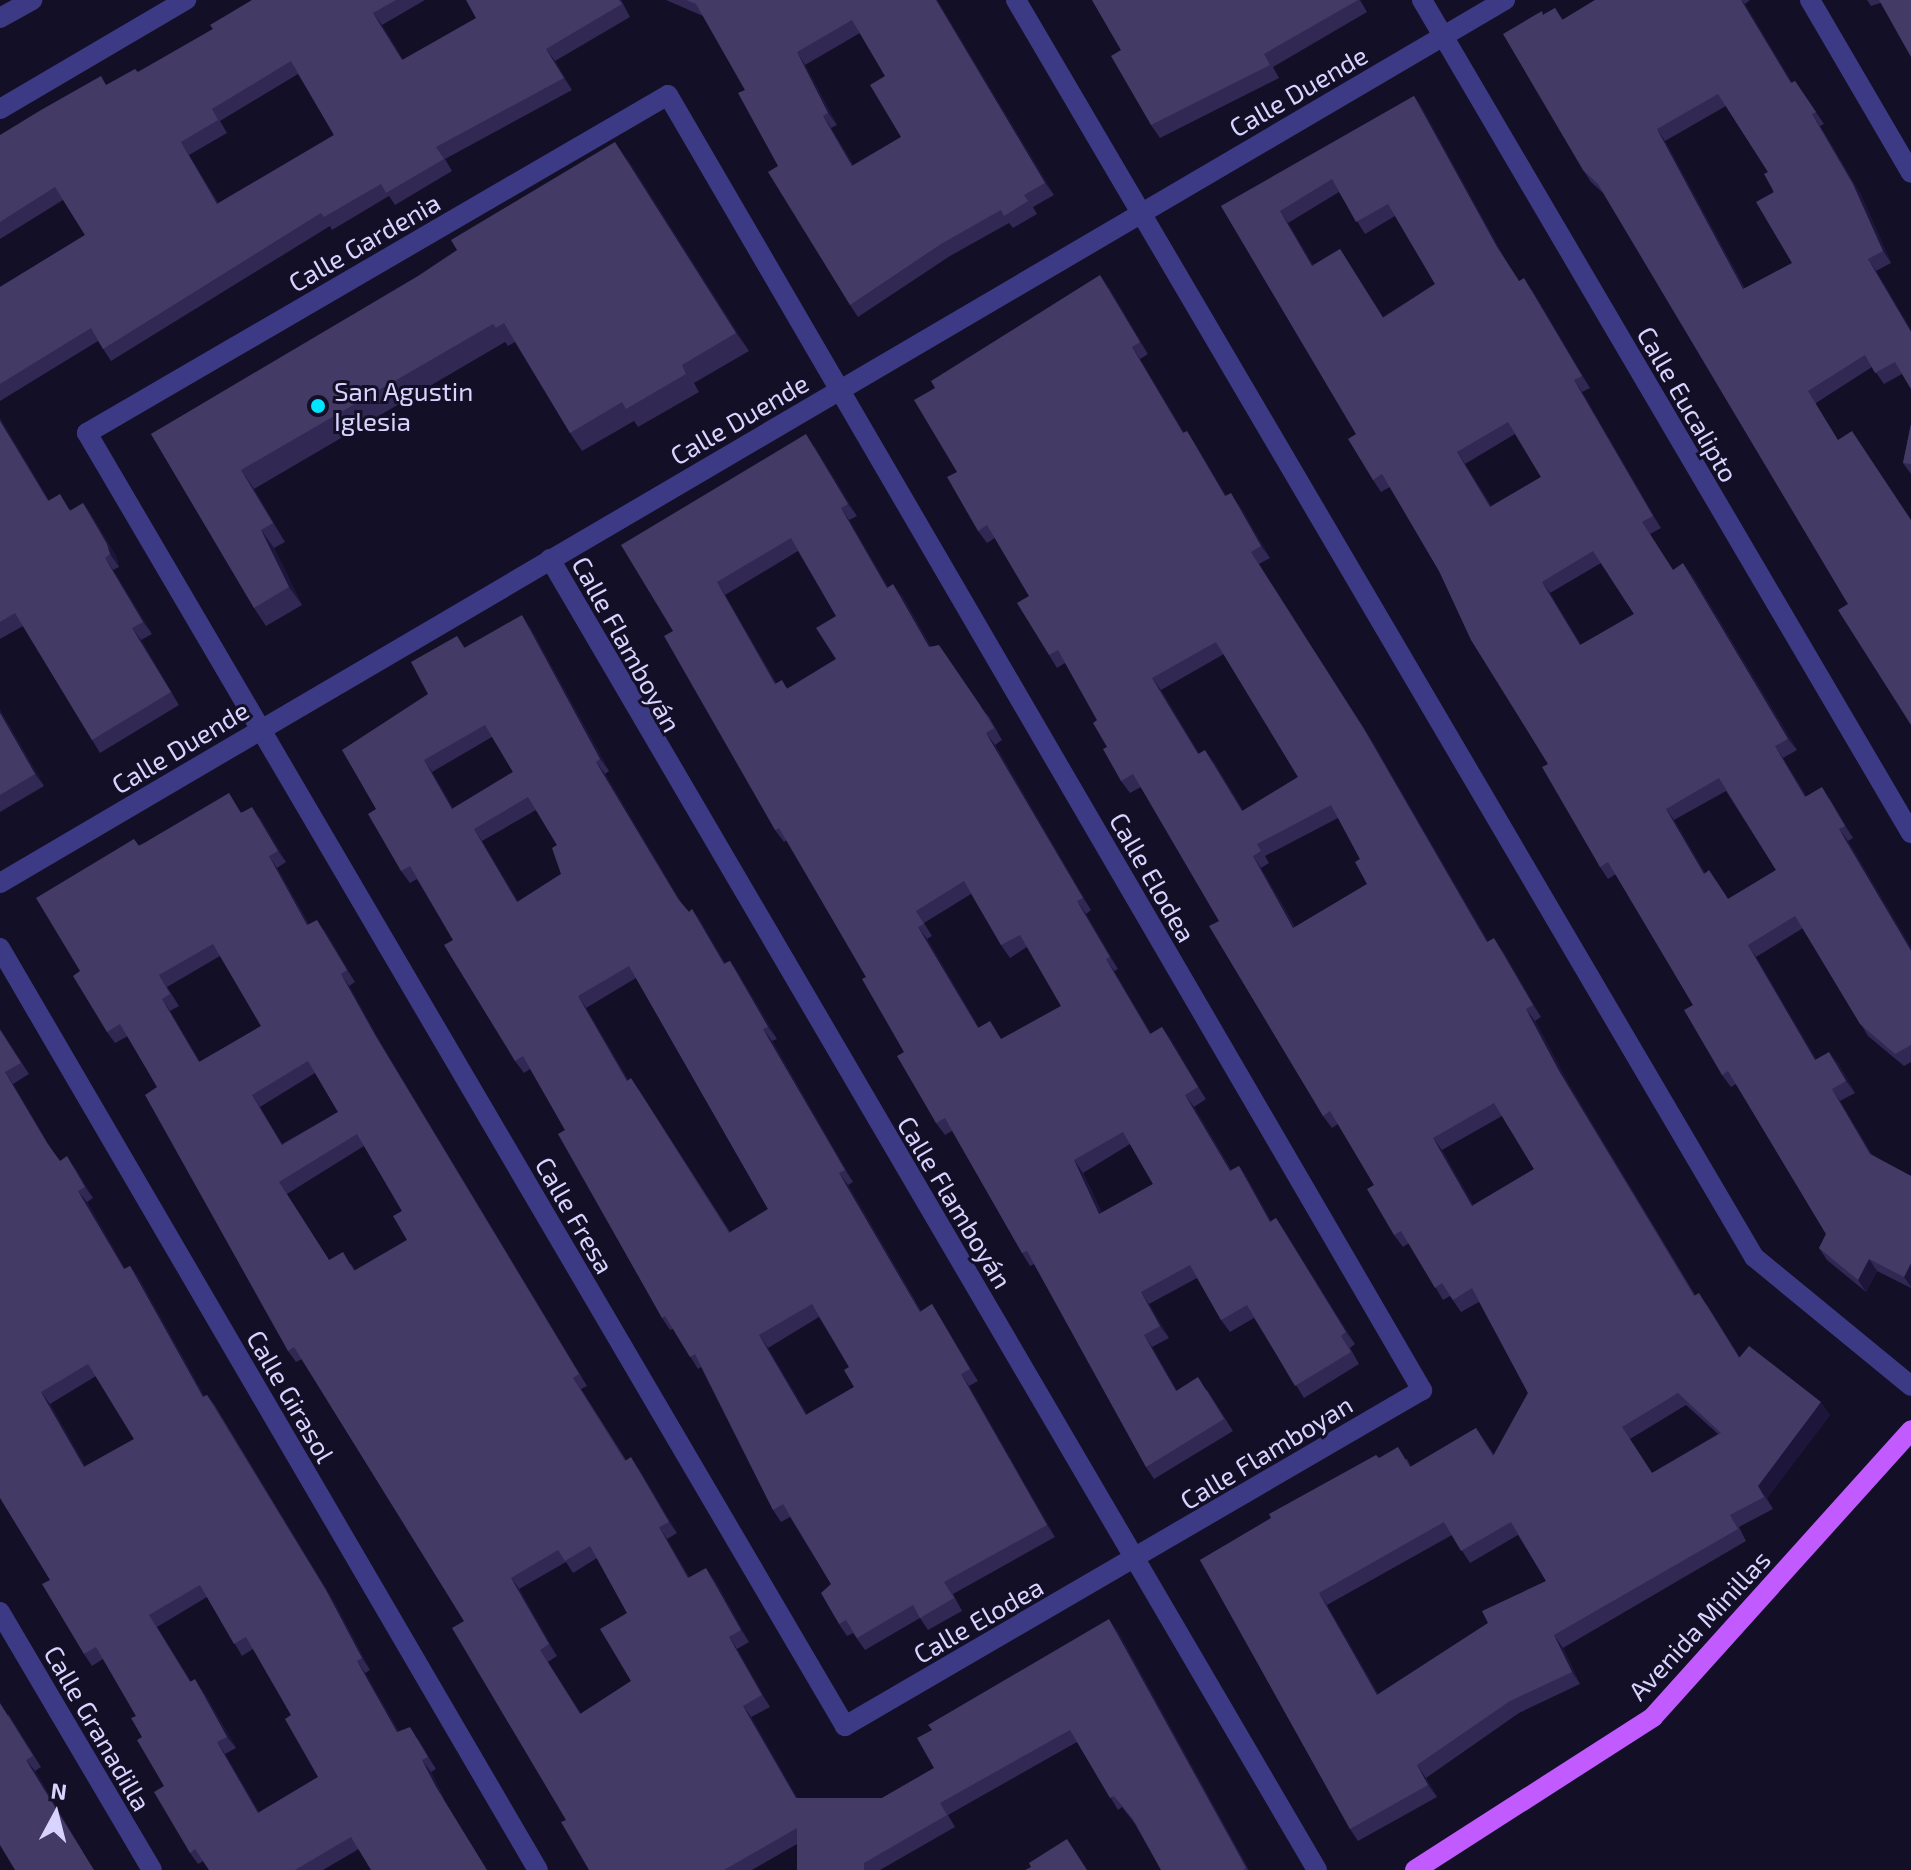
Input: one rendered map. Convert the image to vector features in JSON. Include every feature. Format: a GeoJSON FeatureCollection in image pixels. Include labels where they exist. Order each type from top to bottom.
{"type":"FeatureCollection","features":[{"type":"Feature","properties":{"kind":"main road","name":"Avenida Minillas"},"geometry":{"type":"LineString","coordinates":[[1415,1870],[1653,1717],[1911,1430]]}},
{"type":"Feature","properties":{"kind":"street"},"geometry":{"type":"LineString","coordinates":[[0,18],[32,0]]}},
{"type":"Feature","properties":{"kind":"street"},"geometry":{"type":"LineString","coordinates":[[0,109],[186,0]]}},
{"type":"Feature","properties":{"kind":"street"},"geometry":{"type":"LineString","coordinates":[[1016,0],[1754,1257],[1911,1386]]}},
{"type":"Feature","properties":{"kind":"street","name":"Calle Eucalipto"},"geometry":{"type":"LineString","coordinates":[[1422,0],[1911,833]]}},
{"type":"Feature","properties":{"kind":"street","name":"Calle Duende"},"geometry":{"type":"LineString","coordinates":[[0,883],[1505,0]]}},
{"type":"Feature","properties":{"kind":"street"},"geometry":{"type":"LineString","coordinates":[[1810,0],[1911,173]]}},
{"type":"Feature","properties":{"kind":"street","name":"Calle Gardenia"},"geometry":{"type":"LineString","coordinates":[[260,730],[87,433],[668,95],[839,391]]}},
{"type":"Feature","properties":{"kind":"street","name":"Calle Elodea"},"geometry":{"type":"LineString","coordinates":[[839,391],[1422,1390]]}},
{"type":"Feature","properties":{"kind":"street","name":"Calle Flamboyán"},"geometry":{"type":"LineString","coordinates":[[550,559],[629,703],[1137,1558],[1317,1870]]}},
{"type":"Feature","properties":{"kind":"street","name":"Calle Fresa"},"geometry":{"type":"LineString","coordinates":[[260,730],[845,1726]]}},
{"type":"Feature","properties":{"kind":"street","name":"Calle Girasol"},"geometry":{"type":"LineString","coordinates":[[0,948],[538,1870]]}},
{"type":"Feature","properties":{"kind":"street","name":"Calle Flamboyan"},"geometry":{"type":"LineString","coordinates":[[1137,1558],[1422,1390]]}},
{"type":"Feature","properties":{"kind":"street","name":"Calle Elodea"},"geometry":{"type":"LineString","coordinates":[[845,1726],[1137,1558]]}},
{"type":"Feature","properties":{"kind":"street","name":"Calle Granadilla"},"geometry":{"type":"LineString","coordinates":[[0,1612],[152,1870]]}},
{"type":"Feature","properties":{"kind":"building"},"geometry":{"type":"Polygon","coordinates":[[[252,0],[396,0],[373,13],[402,60],[476,18],[466,0],[619,0],[622,4],[546,49],[564,78],[436,147],[444,159],[386,193],[381,184],[324,217],[321,213],[103,349],[91,328],[0,384],[0,287],[85,235],[55,187],[0,222],[0,135],[101,76],[106,85],[135,69],[138,72],[213,29],[210,25],[252,0]],[[291,61],[212,109],[218,120],[181,142],[217,204],[334,135],[291,61]]]}},
{"type":"Feature","properties":{"kind":"building"},"geometry":{"type":"Polygon","coordinates":[[[686,0],[936,0],[1045,183],[1024,195],[1028,201],[1004,216],[1001,210],[941,244],[850,305],[768,172],[778,166],[738,93],[745,90],[696,4],[686,0]],[[852,20],[797,52],[828,113],[823,116],[852,166],[901,137],[870,85],[885,76],[852,20]]]}},
{"type":"Feature","properties":{"kind":"building"},"geometry":{"type":"Polygon","coordinates":[[[1092,0],[1358,0],[1264,54],[1270,65],[1151,125],[1111,56],[1121,50],[1092,0]]]}},
{"type":"Feature","properties":{"kind":"building"},"geometry":{"type":"Polygon","coordinates":[[[1595,0],[1741,0],[1791,83],[1795,81],[1816,112],[1812,114],[1853,184],[1883,251],[1868,259],[1911,332],[1911,389],[1895,362],[1875,373],[1865,355],[1808,391],[1838,440],[1852,431],[1911,520],[1911,725],[1838,610],[1848,604],[1598,184],[1583,170],[1503,34],[1542,11],[1543,15],[1555,8],[1562,20],[1595,0]],[[1718,94],[1657,129],[1743,289],[1792,263],[1756,202],[1774,192],[1764,174],[1768,172],[1718,94]]]}},
{"type":"Feature","properties":{"kind":"building"},"geometry":{"type":"Polygon","coordinates":[[[1879,0],[1911,0],[1911,57],[1879,0]]]}},
{"type":"Feature","properties":{"kind":"building"},"geometry":{"type":"Polygon","coordinates":[[[1414,96],[1497,247],[1519,281],[1524,278],[1582,376],[1574,380],[1653,516],[1642,522],[1673,570],[1683,563],[1788,739],[1775,746],[1805,797],[1822,787],[1845,826],[1839,829],[1911,951],[1911,1045],[1895,1054],[1860,1024],[1795,916],[1748,945],[1815,1060],[1829,1052],[1846,1081],[1832,1089],[1870,1154],[1911,1176],[1911,1263],[1904,1277],[1869,1259],[1858,1280],[1819,1248],[1826,1234],[1728,1071],[1722,1075],[1684,1010],[1693,1005],[1608,862],[1600,867],[1542,767],[1548,764],[1471,640],[1439,571],[1382,474],[1373,480],[1348,439],[1356,434],[1221,206],[1414,96]],[[1332,179],[1280,211],[1312,266],[1340,249],[1383,318],[1435,284],[1388,204],[1356,222],[1332,179]],[[1508,422],[1457,452],[1490,507],[1541,477],[1508,422]],[[1593,551],[1542,582],[1580,645],[1634,614],[1593,551]],[[1719,778],[1666,809],[1704,874],[1709,870],[1728,899],[1776,870],[1719,778]]]}},
{"type":"Feature","properties":{"kind":"building","name":"San Agustin Iglesia"},"geometry":{"type":"Polygon","coordinates":[[[615,142],[736,333],[682,365],[686,374],[626,409],[622,402],[570,433],[504,323],[496,328],[493,324],[241,470],[273,523],[261,530],[289,587],[254,608],[151,434],[418,276],[457,250],[451,240],[615,142]]]}},
{"type":"Feature","properties":{"kind":"building"},"geometry":{"type":"Polygon","coordinates":[[[1100,275],[1140,342],[1132,347],[1183,433],[1187,431],[1225,496],[1231,493],[1261,546],[1251,552],[1364,729],[1487,942],[1494,938],[1533,1005],[1526,1009],[1559,1071],[1694,1296],[1699,1293],[1739,1358],[1749,1346],[1821,1402],[1758,1486],[1764,1497],[1730,1515],[1738,1529],[1554,1635],[1572,1672],[1510,1701],[1417,1765],[1428,1785],[1350,1829],[1200,1560],[1271,1518],[1269,1514],[1376,1455],[1379,1458],[1398,1447],[1410,1467],[1476,1428],[1493,1456],[1528,1393],[1472,1288],[1453,1300],[1442,1283],[1435,1288],[1401,1231],[1394,1235],[1367,1189],[1374,1185],[1330,1111],[1323,1116],[1209,926],[1219,921],[1133,774],[1121,781],[1103,749],[1107,747],[1093,723],[1097,720],[1058,650],[1049,655],[1017,603],[1029,596],[987,525],[978,531],[947,477],[957,472],[914,400],[935,388],[931,381],[1100,275]],[[1216,642],[1152,678],[1198,754],[1205,750],[1242,811],[1298,777],[1216,642]],[[1331,805],[1257,844],[1261,851],[1253,856],[1293,928],[1367,884],[1355,862],[1360,859],[1331,805]],[[1494,1103],[1433,1138],[1472,1206],[1534,1169],[1494,1103]],[[1678,1393],[1622,1427],[1652,1473],[1721,1433],[1678,1393]],[[1444,1522],[1319,1593],[1377,1695],[1488,1623],[1482,1611],[1546,1581],[1511,1522],[1461,1551],[1444,1522]]]}},
{"type":"Feature","properties":{"kind":"building"},"geometry":{"type":"Polygon","coordinates":[[[0,421],[48,501],[60,494],[70,511],[83,503],[107,544],[110,554],[105,558],[143,622],[132,628],[171,692],[92,740],[15,613],[0,622],[0,421]]]}},
{"type":"Feature","properties":{"kind":"building"},"geometry":{"type":"Polygon","coordinates":[[[1911,424],[1911,464],[1903,463],[1911,424]]]}},
{"type":"Feature","properties":{"kind":"building"},"geometry":{"type":"Polygon","coordinates":[[[806,434],[848,504],[841,508],[887,588],[893,584],[929,647],[939,645],[994,728],[986,733],[1083,898],[1077,901],[1110,957],[1106,959],[1150,1034],[1162,1027],[1198,1087],[1185,1095],[1230,1171],[1239,1166],[1270,1222],[1276,1218],[1346,1332],[1341,1336],[1351,1352],[1295,1386],[1247,1305],[1221,1320],[1190,1265],[1141,1292],[1160,1326],[1144,1335],[1176,1391],[1198,1377],[1224,1419],[1146,1467],[1027,1251],[1022,1253],[945,1118],[936,1123],[897,1056],[904,1052],[862,979],[866,977],[779,828],[775,830],[664,636],[673,631],[621,545],[806,434]],[[791,538],[717,582],[775,684],[782,680],[787,689],[836,659],[816,628],[836,616],[791,538]],[[964,881],[916,911],[924,924],[918,927],[978,1028],[990,1021],[1001,1039],[1061,1006],[1020,935],[1001,945],[964,881]],[[1123,1132],[1074,1160],[1099,1214],[1153,1184],[1123,1132]]]}},
{"type":"Feature","properties":{"kind":"building"},"geometry":{"type":"Polygon","coordinates":[[[522,615],[600,759],[596,762],[678,899],[689,912],[692,909],[724,964],[730,961],[768,1027],[763,1029],[845,1170],[839,1173],[920,1312],[932,1304],[970,1369],[961,1374],[1047,1525],[944,1582],[954,1598],[920,1618],[913,1605],[857,1638],[846,1620],[839,1624],[821,1593],[831,1584],[783,1504],[773,1510],[695,1354],[690,1357],[665,1316],[662,1318],[558,1134],[565,1130],[523,1056],[515,1061],[444,945],[453,940],[410,866],[401,871],[368,814],[376,809],[342,750],[428,694],[411,662],[457,636],[464,648],[522,615]],[[485,725],[424,760],[452,809],[513,772],[485,725]],[[528,797],[474,829],[517,902],[561,874],[552,848],[557,845],[528,797]],[[629,966],[578,996],[627,1081],[631,1078],[729,1233],[768,1209],[629,966]],[[812,1304],[759,1335],[806,1415],[854,1387],[844,1370],[849,1367],[812,1304]]]}},
{"type":"Feature","properties":{"kind":"building"},"geometry":{"type":"Polygon","coordinates":[[[0,713],[35,774],[0,795],[0,713]]]}},
{"type":"Feature","properties":{"kind":"building"},"geometry":{"type":"Polygon","coordinates":[[[229,793],[241,813],[252,807],[278,851],[269,856],[307,925],[317,920],[347,970],[341,974],[375,1035],[579,1374],[573,1378],[625,1461],[631,1457],[669,1522],[659,1527],[688,1578],[706,1568],[741,1630],[729,1637],[762,1695],[743,1706],[796,1798],[882,1798],[934,1768],[917,1738],[932,1730],[928,1725],[1109,1619],[1246,1868],[1161,1870],[1133,1819],[1114,1796],[1110,1798],[1070,1730],[940,1803],[947,1815],[864,1863],[864,1870],[797,1870],[797,1828],[724,1870],[589,1870],[561,1822],[566,1820],[452,1628],[464,1621],[294,1347],[288,1351],[145,1095],[157,1087],[120,1024],[107,1032],[73,976],[80,971],[36,898],[134,839],[139,846],[229,793]],[[213,944],[159,975],[170,994],[162,999],[199,1062],[261,1026],[213,944]],[[308,1061],[252,1095],[282,1145],[338,1112],[308,1061]],[[357,1134],[279,1182],[329,1260],[343,1252],[354,1271],[407,1240],[393,1216],[402,1211],[357,1134]],[[590,1546],[565,1561],[558,1550],[511,1578],[549,1644],[540,1650],[580,1714],[631,1681],[600,1629],[627,1613],[590,1546]]]}},
{"type":"Feature","properties":{"kind":"building"},"geometry":{"type":"Polygon","coordinates":[[[0,1030],[21,1063],[5,1072],[60,1161],[67,1156],[85,1187],[78,1191],[124,1269],[130,1266],[203,1397],[207,1395],[326,1590],[362,1658],[357,1661],[397,1732],[410,1727],[428,1757],[422,1760],[436,1787],[487,1870],[371,1870],[351,1837],[295,1870],[209,1870],[195,1849],[190,1853],[154,1792],[164,1786],[137,1740],[142,1737],[131,1718],[136,1716],[96,1647],[84,1654],[42,1584],[50,1580],[0,1498],[0,1030]],[[88,1364],[41,1392],[84,1467],[134,1439],[88,1364]],[[200,1585],[149,1615],[190,1682],[195,1679],[227,1737],[217,1742],[258,1813],[318,1777],[285,1719],[291,1715],[246,1637],[234,1644],[200,1585]]]}},
{"type":"Feature","properties":{"kind":"building"},"geometry":{"type":"Polygon","coordinates":[[[0,1703],[33,1756],[26,1760],[94,1870],[15,1870],[0,1845],[0,1703]]]}},
{"type":"Feature","properties":{"kind":"building"},"geometry":{"type":"Polygon","coordinates":[[[1067,1839],[1087,1870],[1025,1870],[1031,1867],[1029,1863],[1067,1839]]]}},
{"type":"Feature","properties":{"kind":"place","name":"San Agustin Iglesia"},"geometry":{"type":"Point","coordinates":[318,406]}}]}
